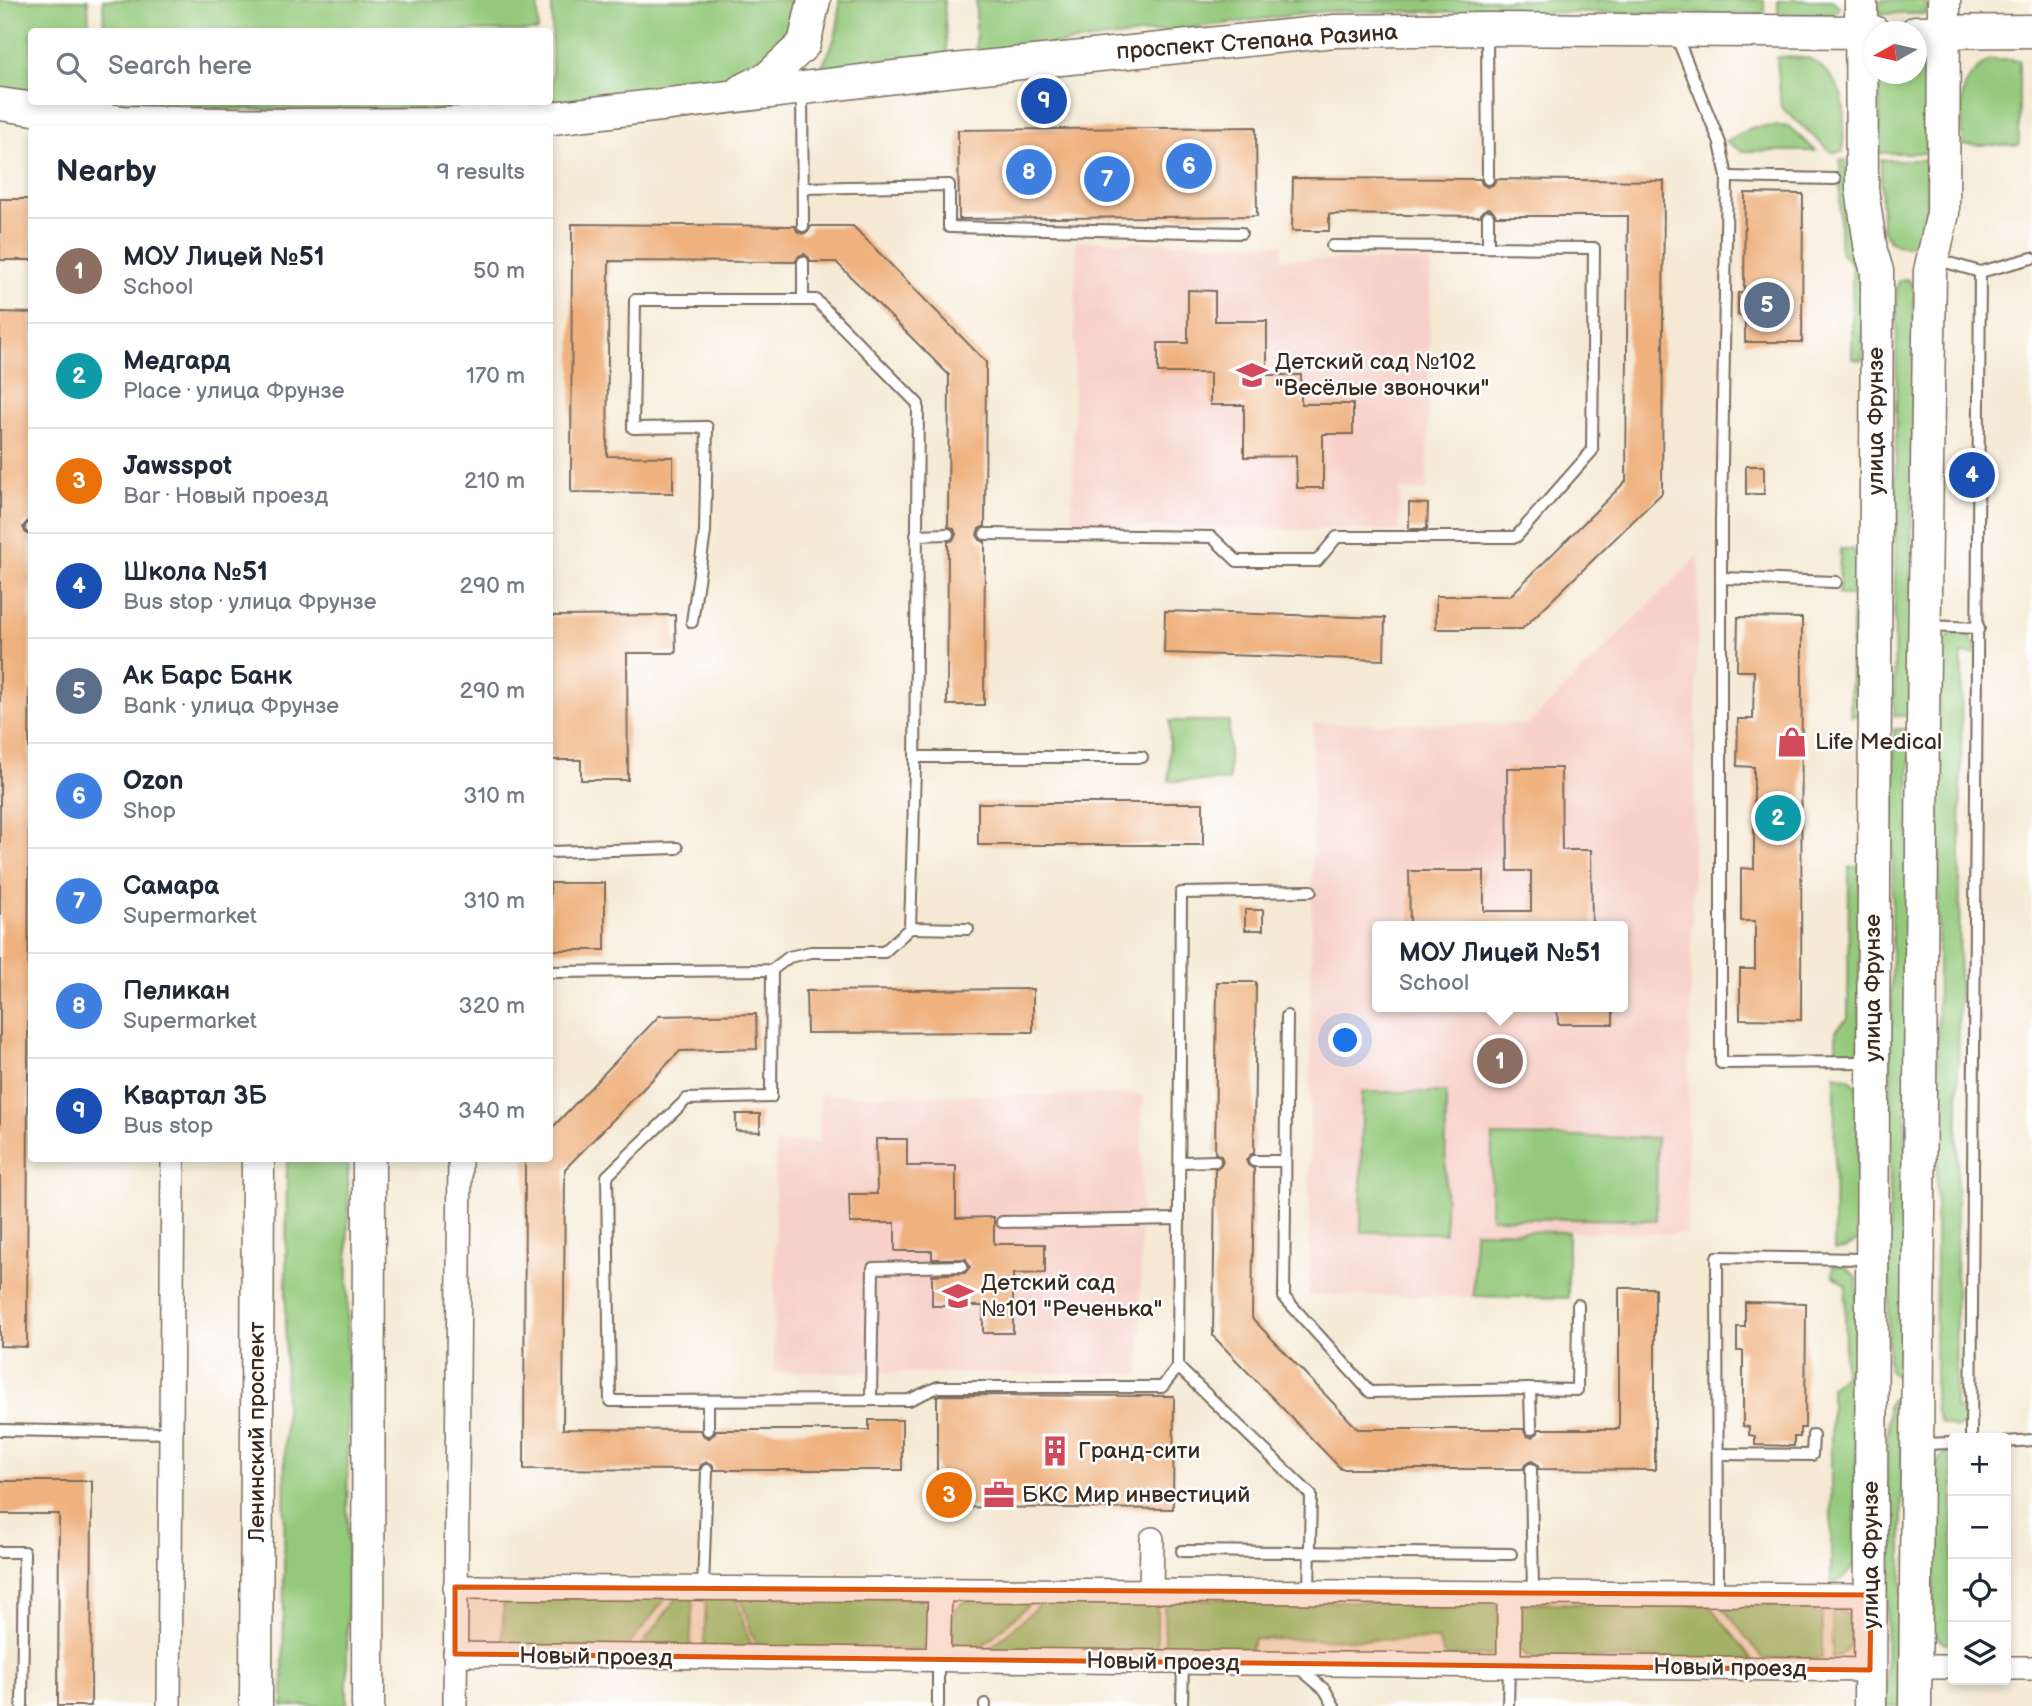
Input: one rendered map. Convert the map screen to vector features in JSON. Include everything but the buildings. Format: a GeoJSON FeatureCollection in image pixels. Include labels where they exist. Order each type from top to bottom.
{"type":"FeatureCollection","features":[{"type":"Feature","properties":{"kind":"main road","name":"проспект Степана Разина"},"geometry":{"type":"LineString","coordinates":[[727,97],[768,78],[804,44],[814,0]]}},
{"type":"Feature","properties":{"kind":"main road","name":"улица Фрунзе"},"geometry":{"type":"LineString","coordinates":[[1861,0],[1865,21]]}},
{"type":"Feature","properties":{"kind":"main road","name":"улица Фрунзе"},"geometry":{"type":"LineString","coordinates":[[1915,1706],[1925,626],[1932,265],[1943,213],[1930,33],[1944,0]]}},
{"type":"Feature","properties":{"kind":"main road","name":"проспект Степана Разина"},"geometry":{"type":"LineString","coordinates":[[482,126],[528,125],[803,88],[1335,31],[1487,29],[1864,32]]}},
{"type":"Feature","properties":{"kind":"main road"},"geometry":{"type":"LineString","coordinates":[[1930,33],[2032,31]]}},
{"type":"Feature","properties":{"kind":"main road","name":"улица Фрунзе"},"geometry":{"type":"LineString","coordinates":[[1865,84],[1862,188],[1871,251],[1877,271],[1870,1706]]}},
{"type":"Feature","properties":{"kind":"main road","name":"проспект Степана Разина"},"geometry":{"type":"LineString","coordinates":[[0,104],[126,126]]}},
{"type":"Feature","properties":{"kind":"main road","name":"проспект Степана Разина"},"geometry":{"type":"LineString","coordinates":[[207,126],[360,126]]}},
{"type":"Feature","properties":{"kind":"main road"},"geometry":{"type":"LineString","coordinates":[[1877,271],[1932,265]]}},
{"type":"Feature","properties":{"kind":"main road","name":"Ленинский проспект"},"geometry":{"type":"LineString","coordinates":[[256,1706],[258,1162]]}},
{"type":"Feature","properties":{"kind":"main road"},"geometry":{"type":"LineString","coordinates":[[368,1706],[369,1162]]}},
{"type":"Feature","properties":{"kind":"main road"},"geometry":{"type":"LineString","coordinates":[[1871,1392],[1917,1392]]}},
{"type":"Feature","properties":{"kind":"street"},"geometry":{"type":"LineString","coordinates":[[169,1706],[173,1162]]}},
{"type":"Feature","properties":{"kind":"street"},"geometry":{"type":"LineString","coordinates":[[455,1706],[460,1162]]}},
{"type":"Feature","properties":{"kind":"street"},"geometry":{"type":"LineString","coordinates":[[1151,1591],[1152,1539]]}},
{"type":"Feature","properties":{"kind":"street"},"geometry":{"type":"LineString","coordinates":[[455,1587],[1871,1595]]}},
{"type":"Feature","properties":{"kind":"street"},"geometry":{"type":"LineString","coordinates":[[938,1660],[940,1590]]}},
{"type":"Feature","properties":{"kind":"street"},"geometry":{"type":"LineString","coordinates":[[1509,1593],[1509,1666]]}},
{"type":"Feature","properties":{"kind":"street","name":"Новый проезд"},"geometry":{"type":"LineString","coordinates":[[456,1654],[1870,1670]]}},
{"type":"Feature","properties":{"kind":"street"},"geometry":{"type":"LineString","coordinates":[[1916,1667],[1948,1667]]}},
{"type":"Feature","properties":{"kind":"street"},"geometry":{"type":"LineString","coordinates":[[2011,1668],[2032,1668]]}},
{"type":"Feature","properties":{"kind":"lane"},"geometry":{"type":"LineString","coordinates":[[1487,29],[1488,179]]}},
{"type":"Feature","properties":{"kind":"lane"},"geometry":{"type":"LineString","coordinates":[[1674,30],[1720,142],[1727,177],[1721,578],[1721,1063],[1872,1062]]}},
{"type":"Feature","properties":{"kind":"lane"},"geometry":{"type":"LineString","coordinates":[[803,88],[803,226]]}},
{"type":"Feature","properties":{"kind":"lane"},"geometry":{"type":"LineString","coordinates":[[1727,177],[1835,179]]}},
{"type":"Feature","properties":{"kind":"lane"},"geometry":{"type":"LineString","coordinates":[[803,188],[949,185],[949,227],[1241,233]]}},
{"type":"Feature","properties":{"kind":"lane"},"geometry":{"type":"LineString","coordinates":[[1488,216],[1488,247]]}},
{"type":"Feature","properties":{"kind":"lane"},"geometry":{"type":"LineString","coordinates":[[985,534],[1212,537],[1237,561],[1317,561],[1337,537],[1516,537],[1592,451],[1594,248],[1332,246]]}},
{"type":"Feature","properties":{"kind":"lane"},"geometry":{"type":"LineString","coordinates":[[1932,265],[1980,272],[2032,258]]}},
{"type":"Feature","properties":{"kind":"lane"},"geometry":{"type":"LineString","coordinates":[[803,262],[803,300]]}},
{"type":"Feature","properties":{"kind":"lane"},"geometry":{"type":"LineString","coordinates":[[1972,1433],[1980,272]]}},
{"type":"Feature","properties":{"kind":"lane"},"geometry":{"type":"LineString","coordinates":[[692,622],[705,532],[707,427],[633,428],[635,300],[816,300],[918,404],[915,757],[910,928]]}},
{"type":"Feature","properties":{"kind":"lane"},"geometry":{"type":"LineString","coordinates":[[916,535],[948,534]]}},
{"type":"Feature","properties":{"kind":"lane"},"geometry":{"type":"LineString","coordinates":[[1721,578],[1836,582]]}},
{"type":"Feature","properties":{"kind":"lane"},"geometry":{"type":"LineString","coordinates":[[1925,626],[1979,628]]}},
{"type":"Feature","properties":{"kind":"lane"},"geometry":{"type":"LineString","coordinates":[[915,757],[1142,757]]}},
{"type":"Feature","properties":{"kind":"lane"},"geometry":{"type":"LineString","coordinates":[[553,852],[677,848]]}},
{"type":"Feature","properties":{"kind":"lane"},"geometry":{"type":"LineString","coordinates":[[772,970],[771,1097],[687,1099],[607,1176],[610,1401],[909,1400],[938,1387],[1162,1387],[1178,1367],[1181,893],[1311,891]]}},
{"type":"Feature","properties":{"kind":"lane"},"geometry":{"type":"LineString","coordinates":[[553,972],[772,970],[789,957],[811,952],[884,952],[910,928],[968,929]]}},
{"type":"Feature","properties":{"kind":"lane"},"geometry":{"type":"LineString","coordinates":[[1287,1016],[1284,1297],[1370,1392],[1577,1390],[1578,1305]]}},
{"type":"Feature","properties":{"kind":"lane"},"geometry":{"type":"LineString","coordinates":[[1180,1162],[1215,1161]]}},
{"type":"Feature","properties":{"kind":"lane"},"geometry":{"type":"LineString","coordinates":[[1254,1161],[1285,1161]]}},
{"type":"Feature","properties":{"kind":"lane"},"geometry":{"type":"LineString","coordinates":[[1002,1222],[1179,1219]]}},
{"type":"Feature","properties":{"kind":"lane"},"geometry":{"type":"LineString","coordinates":[[1718,1595],[1717,1256],[1872,1259]]}},
{"type":"Feature","properties":{"kind":"lane"},"geometry":{"type":"LineString","coordinates":[[871,1399],[873,1268],[962,1266]]}},
{"type":"Feature","properties":{"kind":"lane"},"geometry":{"type":"LineString","coordinates":[[1178,1367],[1311,1494],[1309,1592]]}},
{"type":"Feature","properties":{"kind":"lane"},"geometry":{"type":"LineString","coordinates":[[1530,1389],[1531,1429]]}},
{"type":"Feature","properties":{"kind":"lane"},"geometry":{"type":"LineString","coordinates":[[708,1401],[708,1430]]}},
{"type":"Feature","properties":{"kind":"lane"},"geometry":{"type":"LineString","coordinates":[[0,1430],[170,1433]]}},
{"type":"Feature","properties":{"kind":"lane"},"geometry":{"type":"LineString","coordinates":[[1718,1454],[1812,1455],[1813,1435]]}},
{"type":"Feature","properties":{"kind":"lane"},"geometry":{"type":"LineString","coordinates":[[2011,1441],[2032,1440]]}},
{"type":"Feature","properties":{"kind":"lane"},"geometry":{"type":"LineString","coordinates":[[1917,1445],[1948,1443]]}},
{"type":"Feature","properties":{"kind":"lane"},"geometry":{"type":"LineString","coordinates":[[1531,1469],[1533,1593]]}},
{"type":"Feature","properties":{"kind":"lane"},"geometry":{"type":"LineString","coordinates":[[703,1588],[707,1470]]}},
{"type":"Feature","properties":{"kind":"lane"},"geometry":{"type":"LineString","coordinates":[[1182,1551],[1511,1554]]}},
{"type":"Feature","properties":{"kind":"lane"},"geometry":{"type":"LineString","coordinates":[[0,1552],[24,1552],[22,1706]]}},
{"type":"Feature","properties":{"kind":"lane"},"geometry":{"type":"LineString","coordinates":[[938,1660],[938,1706]]}},
{"type":"Feature","properties":{"kind":"lane"},"geometry":{"type":"LineString","coordinates":[[1182,1662],[1182,1706]]}},
{"type":"Feature","properties":{"kind":"lane"},"geometry":{"type":"LineString","coordinates":[[1293,1663],[1325,1690],[1334,1706]]}},
{"type":"Feature","properties":{"kind":"lane"},"geometry":{"type":"LineString","coordinates":[[1508,1706],[1509,1666]]}},
{"type":"Feature","properties":{"kind":"highlighted area"},"geometry":{"type":"Polygon","coordinates":[[[455,1587],[1871,1595],[1870,1670],[455,1654],[455,1587]]]}},
{"type":"Feature","properties":{"kind":"shaded area","name":"Детский сад №102 \"Весёлые звоночки\""},"geometry":{"type":"Polygon","coordinates":[[[1076,241],[1282,244],[1282,259],[1431,261],[1427,490],[1400,490],[1399,531],[1072,526],[1076,241]]]}},
{"type":"Feature","properties":{"kind":"shaded area"},"geometry":{"type":"Polygon","coordinates":[[[1699,555],[1686,1234],[1569,1232],[1568,1298],[1309,1295],[1313,723],[1528,725],[1699,555]]]}},
{"type":"Feature","properties":{"kind":"shaded area","name":"Детский сад №101 \"Реченька\""},"geometry":{"type":"Polygon","coordinates":[[[820,1095],[1142,1095],[1140,1374],[774,1372],[775,1143],[819,1143],[820,1095]]]}},
{"type":"Feature","properties":{"kind":"green space"},"geometry":{"type":"Polygon","coordinates":[[[0,0],[88,0],[89,28],[28,28],[28,94],[0,90],[0,0]]]}},
{"type":"Feature","properties":{"kind":"green space"},"geometry":{"type":"Polygon","coordinates":[[[103,0],[538,0],[538,28],[104,28],[103,0]]]}},
{"type":"Feature","properties":{"kind":"green space"},"geometry":{"type":"Polygon","coordinates":[[[552,0],[797,0],[789,38],[780,54],[731,85],[552,106],[552,0]]]}},
{"type":"Feature","properties":{"kind":"green space"},"geometry":{"type":"Polygon","coordinates":[[[839,0],[944,0],[947,57],[817,74],[834,39],[839,20],[839,0]]]}},
{"type":"Feature","properties":{"kind":"green space"},"geometry":{"type":"Polygon","coordinates":[[[976,0],[1764,0],[1764,14],[1327,11],[976,54],[976,0]]]}},
{"type":"Feature","properties":{"kind":"green space"},"geometry":{"type":"Polygon","coordinates":[[[1778,0],[1833,0],[1839,7],[1838,11],[1832,14],[1778,14],[1778,0]]]}},
{"type":"Feature","properties":{"kind":"green space"},"geometry":{"type":"Polygon","coordinates":[[[1882,0],[1925,0],[1929,8],[1924,14],[1883,14],[1877,8],[1882,0]]]}},
{"type":"Feature","properties":{"kind":"green space"},"geometry":{"type":"Polygon","coordinates":[[[1777,57],[1809,58],[1832,78],[1838,88],[1844,110],[1843,152],[1831,152],[1781,107],[1777,57]]]}},
{"type":"Feature","properties":{"kind":"green space"},"geometry":{"type":"Polygon","coordinates":[[[1990,60],[2019,60],[2019,145],[1963,145],[1962,108],[1965,87],[1978,68],[1990,60]]]}},
{"type":"Feature","properties":{"kind":"green space"},"geometry":{"type":"Polygon","coordinates":[[[1927,72],[1928,75],[1927,153],[1879,153],[1880,84],[1927,84],[1927,72]]]}},
{"type":"Feature","properties":{"kind":"green space"},"geometry":{"type":"Polygon","coordinates":[[[153,105],[538,105],[386,112],[153,105]]]}},
{"type":"Feature","properties":{"kind":"green space"},"geometry":{"type":"Polygon","coordinates":[[[1788,126],[1816,151],[1742,151],[1726,142],[1753,127],[1788,126]]]}},
{"type":"Feature","properties":{"kind":"green space"},"geometry":{"type":"Polygon","coordinates":[[[1840,160],[1846,160],[1847,228],[1860,286],[1863,360],[1852,359],[1852,265],[1840,251],[1840,160]]]}},
{"type":"Feature","properties":{"kind":"green space"},"geometry":{"type":"Polygon","coordinates":[[[1881,160],[1926,160],[1927,230],[1909,245],[1897,245],[1886,236],[1882,228],[1881,160]]]}},
{"type":"Feature","properties":{"kind":"green space"},"geometry":{"type":"Polygon","coordinates":[[[1909,280],[1914,290],[1910,716],[1894,716],[1897,287],[1899,281],[1909,280]]]}},
{"type":"Feature","properties":{"kind":"green space"},"geometry":{"type":"Polygon","coordinates":[[[1840,549],[1853,549],[1864,577],[1861,716],[1850,716],[1853,595],[1839,595],[1840,549]]]}},
{"type":"Feature","properties":{"kind":"green space"},"geometry":{"type":"Polygon","coordinates":[[[1952,633],[1969,636],[1976,646],[1975,654],[1962,654],[1955,1409],[1969,1409],[1963,1426],[1956,1428],[1941,1423],[1935,1409],[1940,650],[1952,633]]]}},
{"type":"Feature","properties":{"kind":"green space"},"geometry":{"type":"Polygon","coordinates":[[[1170,721],[1229,721],[1229,781],[1169,781],[1170,721]]]}},
{"type":"Feature","properties":{"kind":"green space"},"geometry":{"type":"Polygon","coordinates":[[[1894,729],[1910,729],[1903,1374],[1898,1377],[1889,1371],[1888,1364],[1894,729]]]}},
{"type":"Feature","properties":{"kind":"green space"},"geometry":{"type":"Polygon","coordinates":[[[1849,867],[1861,867],[1859,1049],[1852,1057],[1836,1059],[1836,1030],[1848,1018],[1849,867]]]}},
{"type":"Feature","properties":{"kind":"green space"},"geometry":{"type":"Polygon","coordinates":[[[1835,1075],[1850,1079],[1859,1090],[1857,1241],[1845,1249],[1834,1250],[1835,1075]]]}},
{"type":"Feature","properties":{"kind":"green space"},"geometry":{"type":"Polygon","coordinates":[[[1362,1092],[1446,1092],[1445,1233],[1361,1232],[1362,1092]]]}},
{"type":"Feature","properties":{"kind":"green space"},"geometry":{"type":"Polygon","coordinates":[[[1492,1136],[1657,1138],[1656,1220],[1491,1218],[1492,1136]]]}},
{"type":"Feature","properties":{"kind":"green space"},"geometry":{"type":"Polygon","coordinates":[[[287,1162],[348,1162],[347,1706],[283,1706],[287,1162]]]}},
{"type":"Feature","properties":{"kind":"green space"},"geometry":{"type":"Polygon","coordinates":[[[1474,1231],[1568,1232],[1568,1298],[1473,1296],[1474,1231]]]}},
{"type":"Feature","properties":{"kind":"green space"},"geometry":{"type":"Polygon","coordinates":[[[1833,1265],[1845,1267],[1857,1277],[1855,1563],[1846,1576],[1831,1583],[1831,1387],[1844,1376],[1846,1286],[1833,1275],[1833,1265]]]}},
{"type":"Feature","properties":{"kind":"green space"},"geometry":{"type":"Polygon","coordinates":[[[1892,1399],[1902,1402],[1902,1706],[1886,1706],[1888,1406],[1892,1399]]]}},
{"type":"Feature","properties":{"kind":"green space"},"geometry":{"type":"Polygon","coordinates":[[[1947,1453],[1948,1643],[1939,1639],[1933,1625],[1936,1468],[1942,1456],[1947,1453]]]}},
{"type":"Feature","properties":{"kind":"green space"},"geometry":{"type":"Polygon","coordinates":[[[504,1593],[670,1593],[625,1650],[502,1649],[504,1593]]]}},
{"type":"Feature","properties":{"kind":"green space"},"geometry":{"type":"Polygon","coordinates":[[[679,1595],[693,1596],[690,1651],[638,1650],[679,1595]]]}},
{"type":"Feature","properties":{"kind":"green space"},"geometry":{"type":"Polygon","coordinates":[[[706,1596],[735,1596],[753,1652],[704,1651],[706,1596]]]}},
{"type":"Feature","properties":{"kind":"green space"},"geometry":{"type":"Polygon","coordinates":[[[740,1596],[918,1599],[930,1609],[931,1649],[758,1652],[740,1596]]]}},
{"type":"Feature","properties":{"kind":"green space"},"geometry":{"type":"Polygon","coordinates":[[[1037,1597],[976,1652],[960,1651],[955,1647],[951,1631],[953,1614],[968,1599],[1037,1597]]]}},
{"type":"Feature","properties":{"kind":"green space"},"geometry":{"type":"Polygon","coordinates":[[[1048,1597],[1157,1598],[1157,1653],[986,1652],[1048,1597]]]}},
{"type":"Feature","properties":{"kind":"green space"},"geometry":{"type":"Polygon","coordinates":[[[1164,1598],[1498,1604],[1501,1651],[1497,1655],[1445,1657],[1438,1640],[1254,1639],[1248,1655],[1165,1653],[1164,1598]]]}},
{"type":"Feature","properties":{"kind":"green space"},"geometry":{"type":"Polygon","coordinates":[[[1523,1603],[1709,1605],[1753,1660],[1528,1658],[1520,1649],[1520,1607],[1523,1603]]]}},
{"type":"Feature","properties":{"kind":"green space"},"geometry":{"type":"Polygon","coordinates":[[[1720,1604],[1822,1604],[1822,1659],[1763,1659],[1720,1604]]]}},
{"type":"Feature","properties":{"kind":"green space"},"geometry":{"type":"Polygon","coordinates":[[[1832,1604],[1851,1618],[1854,1631],[1848,1648],[1832,1659],[1832,1604]]]}},
{"type":"Feature","properties":{"kind":"place","name":"Квартал 3Б"},"geometry":{"type":"Point","coordinates":[1044,101]}},
{"type":"Feature","properties":{"kind":"place","name":"Ozon"},"geometry":{"type":"Point","coordinates":[1189,166]}},
{"type":"Feature","properties":{"kind":"place","name":"Пеликан"},"geometry":{"type":"Point","coordinates":[1029,172]}},
{"type":"Feature","properties":{"kind":"place","name":"Самара"},"geometry":{"type":"Point","coordinates":[1107,179]}},
{"type":"Feature","properties":{"kind":"place","name":"Ак Барс Банк"},"geometry":{"type":"Point","coordinates":[1767,305]}},
{"type":"Feature","properties":{"kind":"place","name":"Детский сад №102 \"Весёлые звоночки\""},"geometry":{"type":"Point","coordinates":[1252,375]}},
{"type":"Feature","properties":{"kind":"place","name":"Школа №51"},"geometry":{"type":"Point","coordinates":[1972,475]}},
{"type":"Feature","properties":{"kind":"place","name":"Life Medical"},"geometry":{"type":"Point","coordinates":[1792,742]}},
{"type":"Feature","properties":{"kind":"place","name":"Медгард"},"geometry":{"type":"Point","coordinates":[1778,818]}},
{"type":"Feature","properties":{"kind":"place","name":"МОУ Лицей №51"},"geometry":{"type":"Point","coordinates":[1500,1061]}},
{"type":"Feature","properties":{"kind":"place","name":"Детский сад №101 \"Реченька\""},"geometry":{"type":"Point","coordinates":[958,1296]}},
{"type":"Feature","properties":{"kind":"place","name":"Гранд-сити"},"geometry":{"type":"Point","coordinates":[1055,1451]}},
{"type":"Feature","properties":{"kind":"place","name":"Jawsspot"},"geometry":{"type":"Point","coordinates":[949,1495]}},
{"type":"Feature","properties":{"kind":"place","name":"БКС Мир инвестиций"},"geometry":{"type":"Point","coordinates":[999,1495]}}]}
